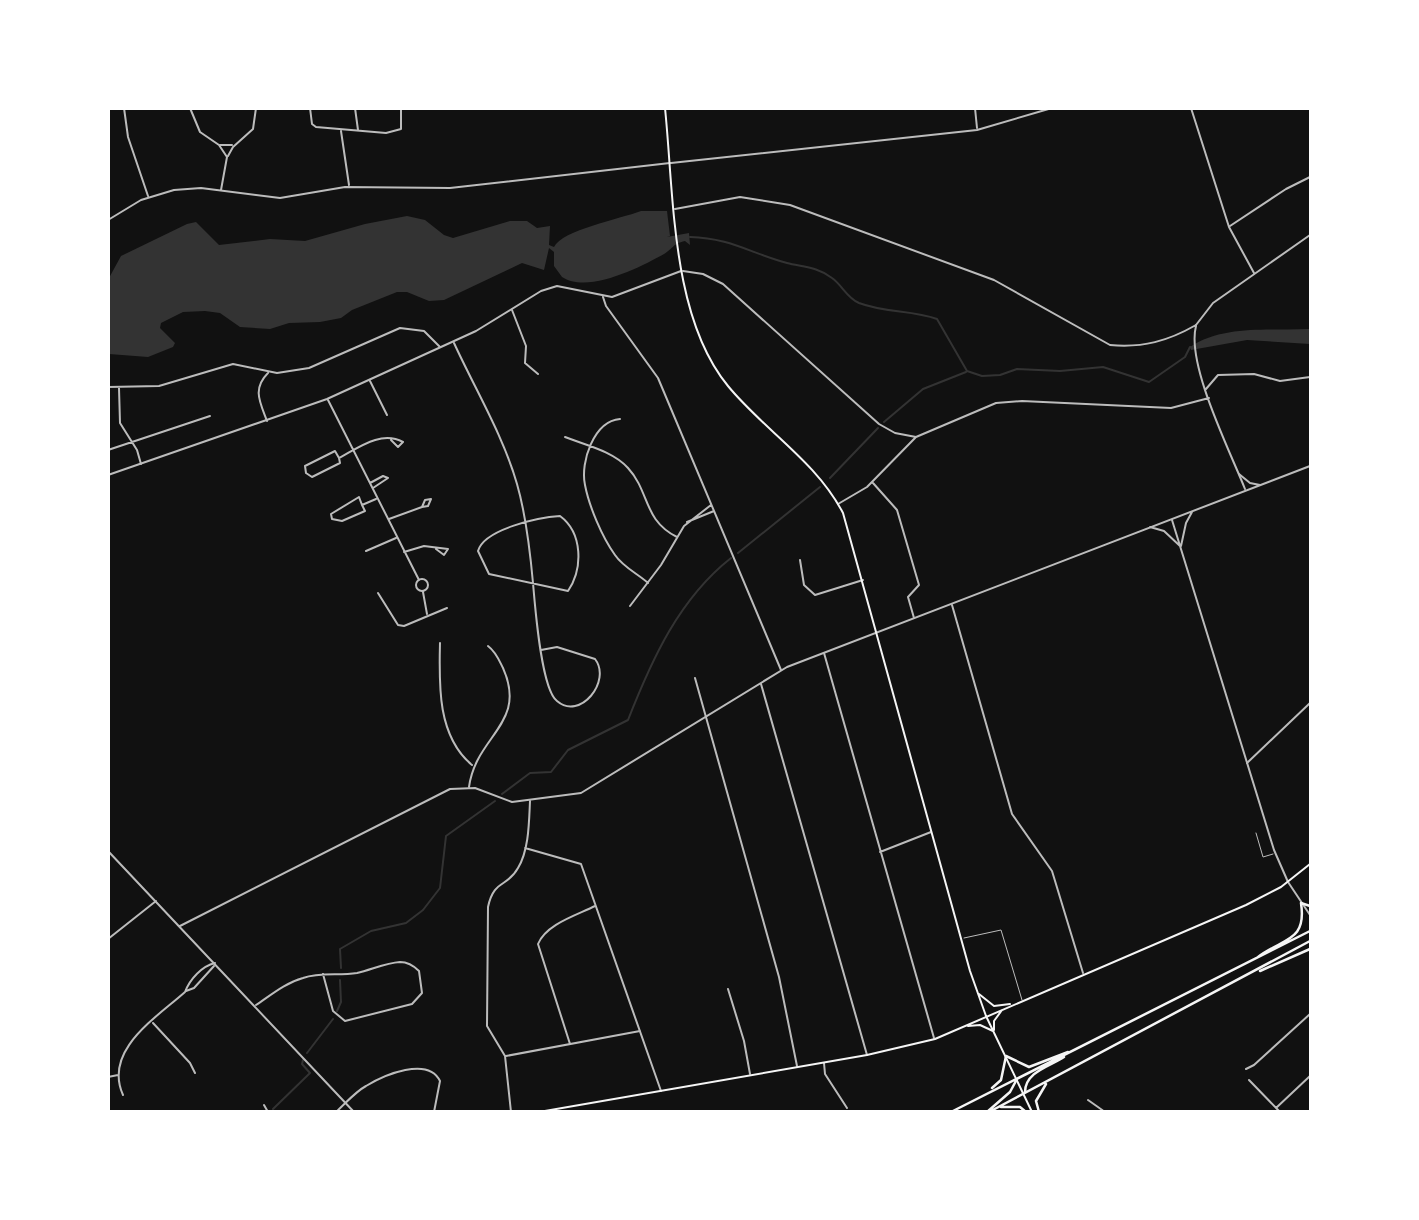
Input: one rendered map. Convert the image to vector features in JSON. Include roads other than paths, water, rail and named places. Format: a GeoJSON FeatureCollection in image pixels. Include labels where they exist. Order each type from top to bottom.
{"type":"FeatureCollection","features":[{"type":"Feature","properties":{"kind":"main road"},"geometry":{"type":"LineString","coordinates":[[665,108],[682,271],[692,318],[704,348],[722,378],[814,472],[838,504],[846,521],[893,700],[978,993],[986,1016],[1032,1111]]}},
{"type":"Feature","properties":{"kind":"main road"},"geometry":{"type":"LineString","coordinates":[[539,1111],[867,1055],[935,1038],[1246,905],[1288,883],[1311,864]]}},
{"type":"Feature","properties":{"kind":"main road"},"geometry":{"type":"LineString","coordinates":[[1250,963],[1297,934],[1302,923],[1301,903],[1311,906]]}},
{"type":"Feature","properties":{"kind":"main road"},"geometry":{"type":"LineString","coordinates":[[971,1100],[1311,931]]}},
{"type":"Feature","properties":{"kind":"main road"},"geometry":{"type":"LineString","coordinates":[[988,1111],[1311,942]]}},
{"type":"Feature","properties":{"kind":"main road"},"geometry":{"type":"LineString","coordinates":[[1244,978],[1311,949]]}},
{"type":"Feature","properties":{"kind":"main road"},"geometry":{"type":"LineString","coordinates":[[978,993],[988,1003],[1000,1007],[1022,1000]]}},
{"type":"Feature","properties":{"kind":"main road"},"geometry":{"type":"LineString","coordinates":[[994,1031],[994,1021],[1003,1009]]}},
{"type":"Feature","properties":{"kind":"main road"},"geometry":{"type":"LineString","coordinates":[[963,1028],[980,1025],[994,1031]]}},
{"type":"Feature","properties":{"kind":"main road"},"geometry":{"type":"LineString","coordinates":[[1006,1056],[1029,1067],[1069,1052]]}},
{"type":"Feature","properties":{"kind":"main road"},"geometry":{"type":"LineString","coordinates":[[1025,1093],[1028,1080],[1069,1052]]}},
{"type":"Feature","properties":{"kind":"main road"},"geometry":{"type":"LineString","coordinates":[[951,1111],[999,1083],[1006,1056]]}},
{"type":"Feature","properties":{"kind":"main road"},"geometry":{"type":"LineString","coordinates":[[988,1111],[1010,1092],[1017,1078]]}},
{"type":"Feature","properties":{"kind":"main road"},"geometry":{"type":"LineString","coordinates":[[1039,1111],[1036,1101],[1038,1092],[1051,1079]]}},
{"type":"Feature","properties":{"kind":"main road"},"geometry":{"type":"LineString","coordinates":[[998,1107],[1020,1107],[1026,1111]]}},
{"type":"Feature","properties":{"kind":"street"},"geometry":{"type":"LineString","coordinates":[[124,108],[128,137],[148,197]]}},
{"type":"Feature","properties":{"kind":"street"},"geometry":{"type":"LineString","coordinates":[[190,108],[204,136],[219,145],[227,157]]}},
{"type":"Feature","properties":{"kind":"street"},"geometry":{"type":"LineString","coordinates":[[220,191],[227,157],[235,145],[253,129],[256,108]]}},
{"type":"Feature","properties":{"kind":"street"},"geometry":{"type":"LineString","coordinates":[[310,108],[312,124],[320,128],[359,131],[399,130],[403,124],[401,108]]}},
{"type":"Feature","properties":{"kind":"street"},"geometry":{"type":"LineString","coordinates":[[355,108],[359,131]]}},
{"type":"Feature","properties":{"kind":"street"},"geometry":{"type":"LineString","coordinates":[[975,108],[977,130]]}},
{"type":"Feature","properties":{"kind":"street"},"geometry":{"type":"LineString","coordinates":[[108,220],[148,197],[194,188],[280,198],[349,187],[450,188],[977,130],[1052,108]]}},
{"type":"Feature","properties":{"kind":"street"},"geometry":{"type":"LineString","coordinates":[[1191,108],[1229,227],[1254,273]]}},
{"type":"Feature","properties":{"kind":"street"},"geometry":{"type":"LineString","coordinates":[[341,130],[349,187]]}},
{"type":"Feature","properties":{"kind":"street"},"geometry":{"type":"LineString","coordinates":[[219,145],[235,145]]}},
{"type":"Feature","properties":{"kind":"street"},"geometry":{"type":"LineString","coordinates":[[1229,227],[1286,189],[1311,177]]}},
{"type":"Feature","properties":{"kind":"street"},"geometry":{"type":"LineString","coordinates":[[676,209],[740,197],[790,205],[994,280],[1110,345],[1162,342],[1196,325],[1213,303],[1311,235]]}},
{"type":"Feature","properties":{"kind":"street"},"geometry":{"type":"LineString","coordinates":[[108,475],[327,399],[453,342],[512,310],[541,290],[557,286],[603,297],[635,290],[682,271],[707,276],[723,284],[879,424],[895,433],[916,437]]}},
{"type":"Feature","properties":{"kind":"street"},"geometry":{"type":"LineString","coordinates":[[603,297],[604,304],[658,378],[781,670]]}},
{"type":"Feature","properties":{"kind":"street"},"geometry":{"type":"LineString","coordinates":[[512,310],[526,346],[524,363],[538,374]]}},
{"type":"Feature","properties":{"kind":"street"},"geometry":{"type":"LineString","coordinates":[[1196,325],[1194,349],[1205,390],[1246,490]]}},
{"type":"Feature","properties":{"kind":"street"},"geometry":{"type":"LineString","coordinates":[[108,387],[159,386],[233,364],[268,372],[309,368],[400,328],[424,331],[441,348]]}},
{"type":"Feature","properties":{"kind":"street"},"geometry":{"type":"LineString","coordinates":[[453,342],[511,466],[525,522],[541,650],[550,692],[561,704],[580,704],[593,693],[602,672],[589,655],[557,647],[541,650]]}},
{"type":"Feature","properties":{"kind":"street"},"geometry":{"type":"LineString","coordinates":[[267,421],[257,394],[260,382],[268,372]]}},
{"type":"Feature","properties":{"kind":"street"},"geometry":{"type":"LineString","coordinates":[[1205,390],[1218,375],[1255,374],[1280,381],[1311,377]]}},
{"type":"Feature","properties":{"kind":"street"},"geometry":{"type":"LineString","coordinates":[[370,380],[387,415]]}},
{"type":"Feature","properties":{"kind":"street"},"geometry":{"type":"LineString","coordinates":[[119,387],[120,423],[141,464]]}},
{"type":"Feature","properties":{"kind":"street"},"geometry":{"type":"LineString","coordinates":[[838,504],[872,482],[916,437],[996,403],[1022,401],[1171,408],[1209,398]]}},
{"type":"Feature","properties":{"kind":"street"},"geometry":{"type":"LineString","coordinates":[[327,399],[403,552],[419,580],[427,583],[423,591],[427,615]]}},
{"type":"Feature","properties":{"kind":"street"},"geometry":{"type":"LineString","coordinates":[[108,450],[210,416]]}},
{"type":"Feature","properties":{"kind":"street"},"geometry":{"type":"LineString","coordinates":[[620,419],[604,425],[591,447],[585,464],[584,483],[615,556],[648,583]]}},
{"type":"Feature","properties":{"kind":"street"},"geometry":{"type":"LineString","coordinates":[[565,437],[591,447],[628,468],[656,522],[677,537]]}},
{"type":"Feature","properties":{"kind":"street"},"geometry":{"type":"LineString","coordinates":[[339,458],[373,439],[391,440]]}},
{"type":"Feature","properties":{"kind":"street"},"geometry":{"type":"LineString","coordinates":[[335,451],[339,458],[340,463],[312,477],[306,473],[305,466],[335,451]]}},
{"type":"Feature","properties":{"kind":"street"},"geometry":{"type":"LineString","coordinates":[[180,926],[444,792],[469,787],[507,802],[530,801],[585,791],[781,670],[1311,466]]}},
{"type":"Feature","properties":{"kind":"street"},"geometry":{"type":"LineString","coordinates":[[1239,474],[1250,483],[1261,485]]}},
{"type":"Feature","properties":{"kind":"street"},"geometry":{"type":"LineString","coordinates":[[369,483],[383,476],[388,478],[372,489]]}},
{"type":"Feature","properties":{"kind":"street"},"geometry":{"type":"LineString","coordinates":[[872,482],[894,503],[914,560],[919,585],[908,597],[914,618]]}},
{"type":"Feature","properties":{"kind":"street"},"geometry":{"type":"LineString","coordinates":[[359,497],[362,505],[365,511],[342,521],[332,519],[331,514],[359,497]]}},
{"type":"Feature","properties":{"kind":"street"},"geometry":{"type":"LineString","coordinates":[[362,505],[376,498]]}},
{"type":"Feature","properties":{"kind":"street"},"geometry":{"type":"LineString","coordinates":[[630,606],[686,523],[712,504]]}},
{"type":"Feature","properties":{"kind":"street"},"geometry":{"type":"LineString","coordinates":[[387,520],[422,507]]}},
{"type":"Feature","properties":{"kind":"street"},"geometry":{"type":"LineString","coordinates":[[686,523],[715,510]]}},
{"type":"Feature","properties":{"kind":"street"},"geometry":{"type":"LineString","coordinates":[[1181,547],[1186,523],[1194,510]]}},
{"type":"Feature","properties":{"kind":"street"},"geometry":{"type":"LineString","coordinates":[[560,516],[572,530],[579,550],[568,592],[533,584],[489,574],[478,551],[480,545],[490,537],[525,522],[560,516]]}},
{"type":"Feature","properties":{"kind":"street"},"geometry":{"type":"LineString","coordinates":[[1171,519],[1275,854],[1288,883],[1311,915]]}},
{"type":"Feature","properties":{"kind":"street"},"geometry":{"type":"LineString","coordinates":[[1149,527],[1164,531],[1181,547]]}},
{"type":"Feature","properties":{"kind":"street"},"geometry":{"type":"LineString","coordinates":[[366,551],[396,538]]}},
{"type":"Feature","properties":{"kind":"street"},"geometry":{"type":"LineString","coordinates":[[403,552],[424,546],[436,549]]}},
{"type":"Feature","properties":{"kind":"street"},"geometry":{"type":"LineString","coordinates":[[800,560],[804,585],[815,595],[863,580]]}},
{"type":"Feature","properties":{"kind":"street"},"geometry":{"type":"LineString","coordinates":[[419,580],[417,588],[423,591]]}},
{"type":"Feature","properties":{"kind":"street"},"geometry":{"type":"LineString","coordinates":[[378,593],[398,625],[404,626],[447,608]]}},
{"type":"Feature","properties":{"kind":"street"},"geometry":{"type":"LineString","coordinates":[[951,604],[1012,814],[1052,871],[1083,973]]}},
{"type":"Feature","properties":{"kind":"street"},"geometry":{"type":"LineString","coordinates":[[440,643],[440,701],[458,751],[473,765]]}},
{"type":"Feature","properties":{"kind":"street"},"geometry":{"type":"LineString","coordinates":[[469,787],[473,765],[507,713],[512,699],[510,685],[488,646]]}},
{"type":"Feature","properties":{"kind":"street"},"geometry":{"type":"LineString","coordinates":[[824,652],[935,1038]]}},
{"type":"Feature","properties":{"kind":"street"},"geometry":{"type":"LineString","coordinates":[[695,678],[704,718],[779,977],[797,1066]]}},
{"type":"Feature","properties":{"kind":"street"},"geometry":{"type":"LineString","coordinates":[[760,682],[867,1055]]}},
{"type":"Feature","properties":{"kind":"street"},"geometry":{"type":"LineString","coordinates":[[1247,764],[1311,703]]}},
{"type":"Feature","properties":{"kind":"street"},"geometry":{"type":"LineString","coordinates":[[511,1111],[505,1056],[487,1026],[488,907],[492,890],[519,866],[530,801]]}},
{"type":"Feature","properties":{"kind":"street"},"geometry":{"type":"LineString","coordinates":[[880,852],[930,832]]}},
{"type":"Feature","properties":{"kind":"street"},"geometry":{"type":"LineString","coordinates":[[524,848],[578,862],[596,905],[661,1091]]}},
{"type":"Feature","properties":{"kind":"street"},"geometry":{"type":"LineString","coordinates":[[108,851],[354,1111]]}},
{"type":"Feature","properties":{"kind":"street"},"geometry":{"type":"LineString","coordinates":[[108,939],[156,901]]}},
{"type":"Feature","properties":{"kind":"street"},"geometry":{"type":"LineString","coordinates":[[570,1044],[538,944],[543,934],[596,905]]}},
{"type":"Feature","properties":{"kind":"street"},"geometry":{"type":"LineString","coordinates":[[256,1005],[291,982],[323,974],[357,973],[406,962],[420,973],[422,993],[412,1004],[345,1021],[333,1011],[323,974]]}},
{"type":"Feature","properties":{"kind":"street"},"geometry":{"type":"LineString","coordinates":[[123,1095],[118,1075],[124,1051],[185,992],[194,988],[213,971],[215,963]]}},
{"type":"Feature","properties":{"kind":"street"},"geometry":{"type":"LineString","coordinates":[[185,992],[189,982],[208,965],[215,963]]}},
{"type":"Feature","properties":{"kind":"street"},"geometry":{"type":"LineString","coordinates":[[728,989],[744,1041],[750,1074]]}},
{"type":"Feature","properties":{"kind":"street"},"geometry":{"type":"LineString","coordinates":[[1246,1069],[1254,1065],[1311,1014]]}},
{"type":"Feature","properties":{"kind":"street"},"geometry":{"type":"LineString","coordinates":[[152,1022],[190,1063],[195,1073]]}},
{"type":"Feature","properties":{"kind":"street"},"geometry":{"type":"LineString","coordinates":[[505,1056],[640,1031]]}},
{"type":"Feature","properties":{"kind":"street"},"geometry":{"type":"LineString","coordinates":[[824,1062],[825,1074],[847,1108]]}},
{"type":"Feature","properties":{"kind":"street"},"geometry":{"type":"LineString","coordinates":[[336,1111],[373,1082],[424,1068],[434,1072],[440,1081],[435,1111]]}},
{"type":"Feature","properties":{"kind":"street"},"geometry":{"type":"LineString","coordinates":[[108,1077],[118,1075]]}},
{"type":"Feature","properties":{"kind":"street"},"geometry":{"type":"LineString","coordinates":[[1276,1108],[1311,1076]]}},
{"type":"Feature","properties":{"kind":"street"},"geometry":{"type":"LineString","coordinates":[[1249,1080],[1280,1111]]}},
{"type":"Feature","properties":{"kind":"street"},"geometry":{"type":"LineString","coordinates":[[1088,1100],[1105,1111]]}},
{"type":"Feature","properties":{"kind":"street"},"geometry":{"type":"LineString","coordinates":[[264,1105],[268,1111]]}},
{"type":"Feature","properties":{"kind":"lane"},"geometry":{"type":"LineString","coordinates":[[1256,833],[1263,857],[1275,854]]}},
{"type":"Feature","properties":{"kind":"lane"},"geometry":{"type":"LineString","coordinates":[[961,938],[1000,930],[1022,1000]]}},
{"type":"Feature","properties":{"kind":"waterway"},"geometry":{"type":"LineString","coordinates":[[690,237],[729,243],[827,274],[859,303],[937,319],[967,371],[982,376],[1000,375],[1017,369],[1060,371],[1103,367],[1149,382],[1185,357],[1190,347]]}},
{"type":"Feature","properties":{"kind":"waterway"},"geometry":{"type":"LineString","coordinates":[[884,422],[923,389],[966,372]]}},
{"type":"Feature","properties":{"kind":"waterway"},"geometry":{"type":"LineString","coordinates":[[830,478],[878,428]]}},
{"type":"Feature","properties":{"kind":"waterway"},"geometry":{"type":"LineString","coordinates":[[738,553],[820,487]]}},
{"type":"Feature","properties":{"kind":"waterway"},"geometry":{"type":"LineString","coordinates":[[502,794],[530,773],[551,772],[568,750],[628,720],[657,653],[682,611],[696,592],[731,558]]}},
{"type":"Feature","properties":{"kind":"waterway"},"geometry":{"type":"LineString","coordinates":[[341,968],[340,949],[371,931],[406,923],[423,910],[440,888],[446,836],[495,801]]}},
{"type":"Feature","properties":{"kind":"waterway"},"geometry":{"type":"LineString","coordinates":[[337,1011],[341,1002],[340,980]]}},
{"type":"Feature","properties":{"kind":"waterway"},"geometry":{"type":"LineString","coordinates":[[307,1053],[333,1019]]}},
{"type":"Feature","properties":{"kind":"waterway"},"geometry":{"type":"LineString","coordinates":[[273,1109],[310,1073],[302,1064],[303,1060]]}}]}
